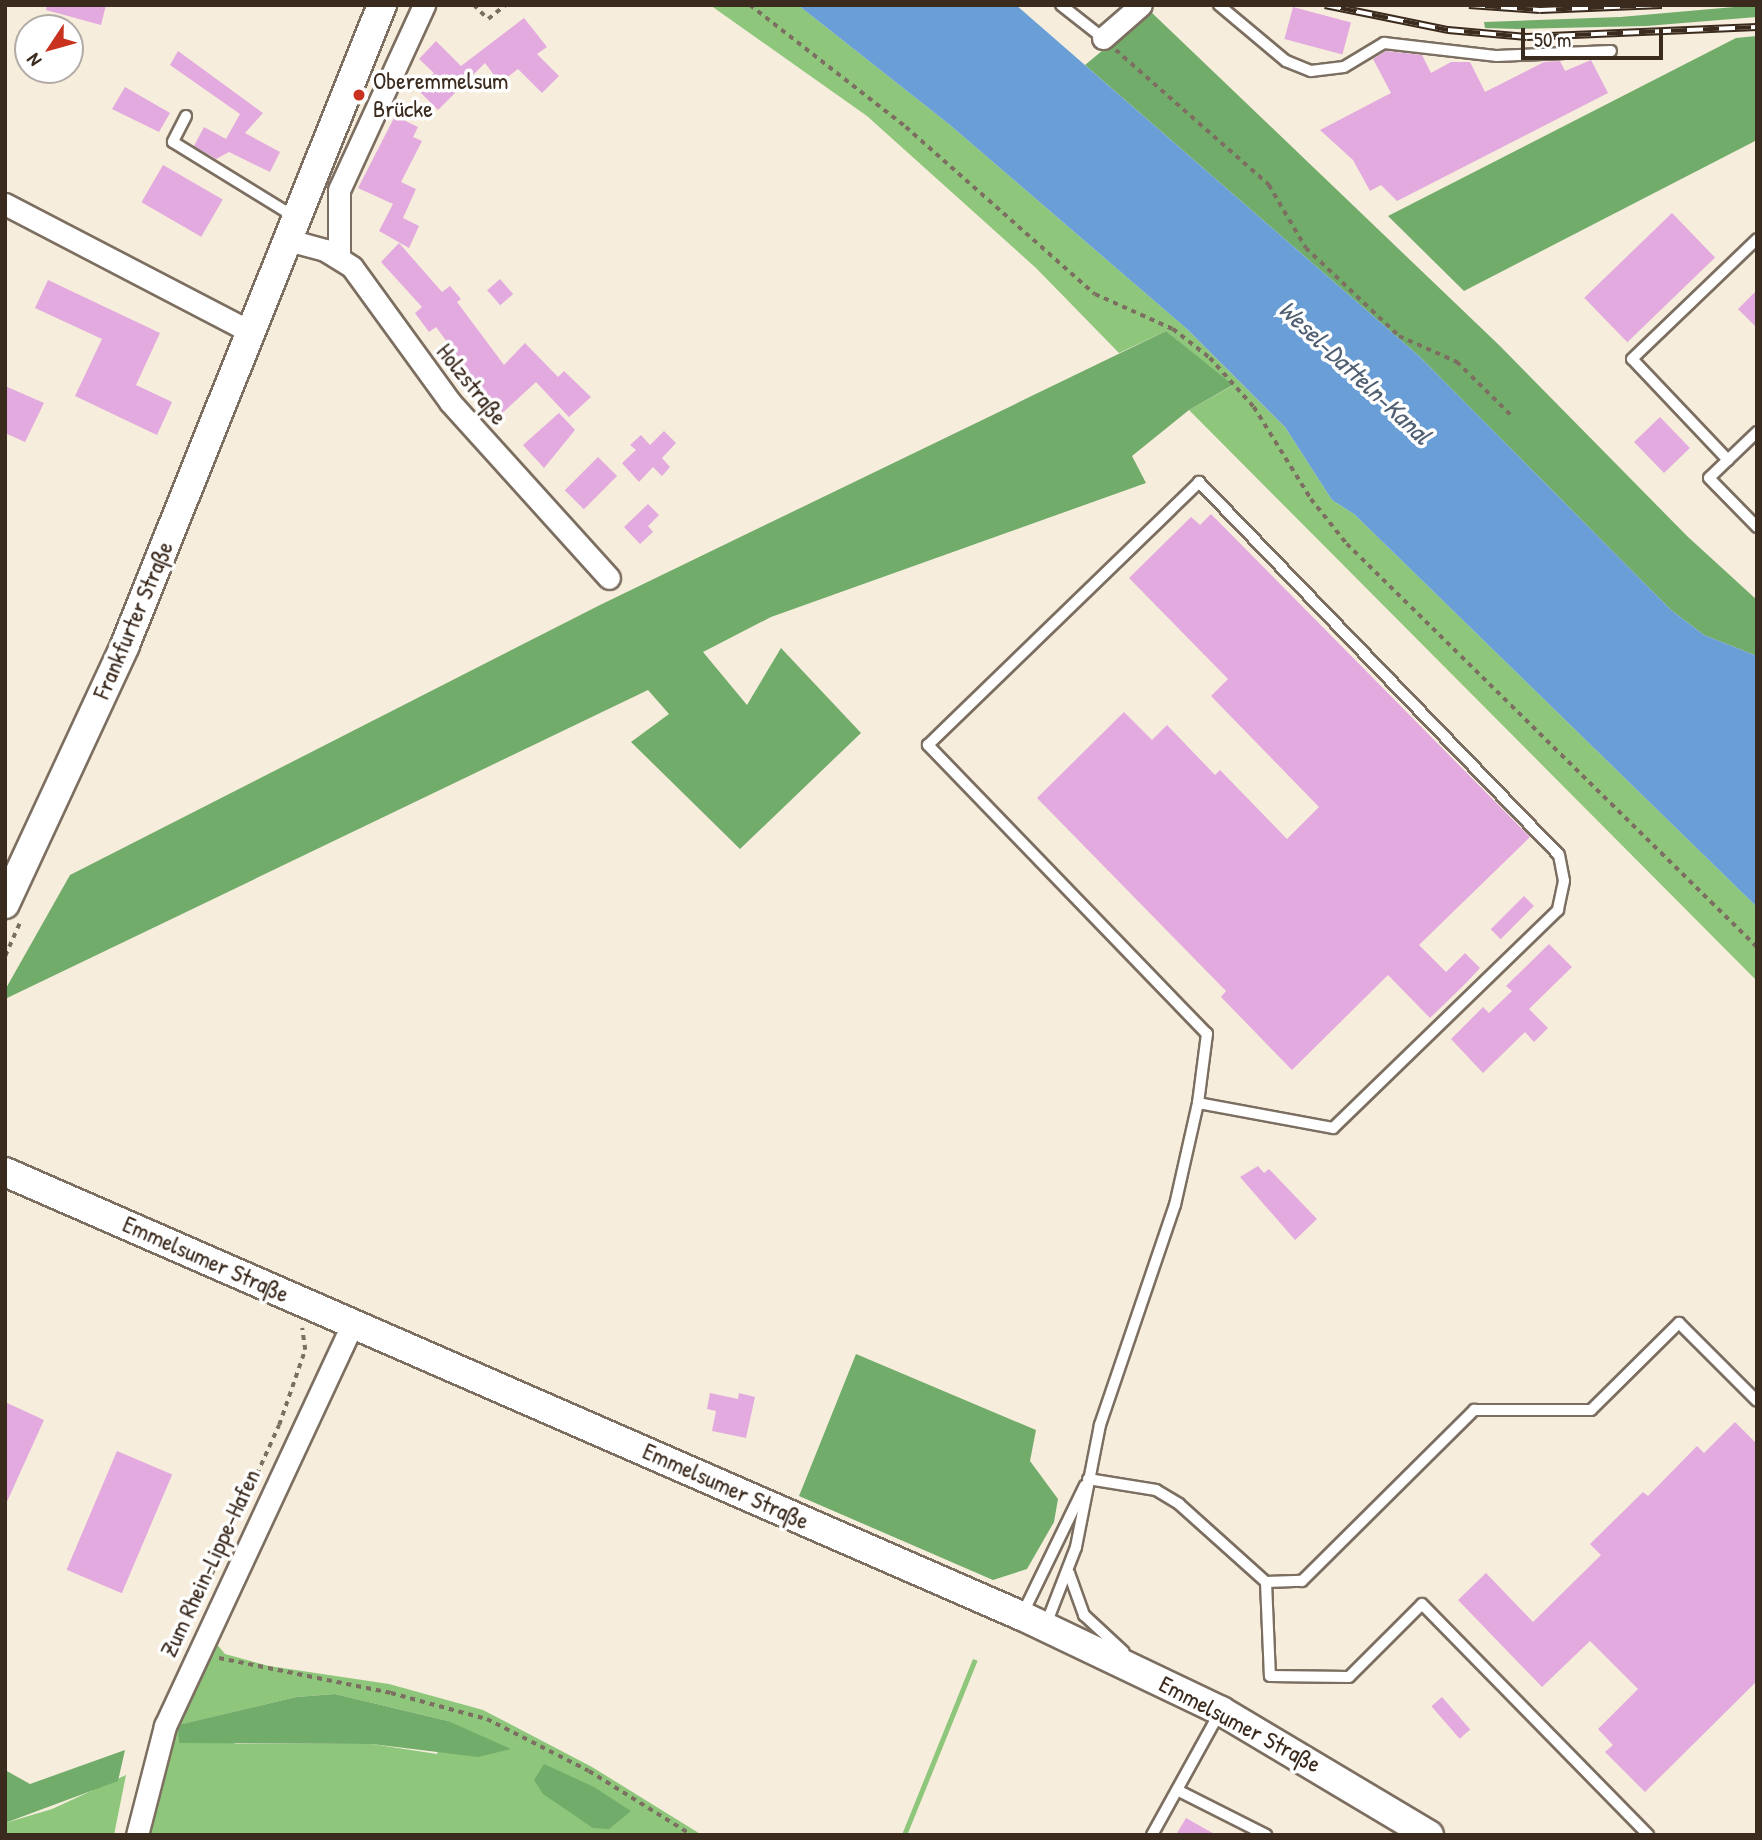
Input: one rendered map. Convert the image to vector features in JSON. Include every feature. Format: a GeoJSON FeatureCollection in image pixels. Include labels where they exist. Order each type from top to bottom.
{"type":"FeatureCollection","features":[{"type":"Feature","properties":{"kind":"street","name":"Frankfurter Straße"},"geometry":{"type":"LineString","coordinates":[[5,904],[125,645],[382,5]]}},
{"type":"Feature","properties":{"kind":"street"},"geometry":{"type":"LineString","coordinates":[[339,257],[339,190],[424,5]]}},
{"type":"Feature","properties":{"kind":"street"},"geometry":{"type":"LineString","coordinates":[[1103,38],[1141,5]]}},
{"type":"Feature","properties":{"kind":"street"},"geometry":{"type":"LineString","coordinates":[[5,204],[251,332]]}},
{"type":"Feature","properties":{"kind":"street","name":"Holzstraße"},"geometry":{"type":"LineString","coordinates":[[292,229],[352,267],[450,402],[608,578]]}},
{"type":"Feature","properties":{"kind":"street","name":"Emmelsumer Straße"},"geometry":{"type":"LineString","coordinates":[[5,1172],[353,1322],[1033,1622],[1221,1711],[1429,1835]]}},
{"type":"Feature","properties":{"kind":"street","name":"Zum Rhein-Lippe-Hafen"},"geometry":{"type":"LineString","coordinates":[[137,1835],[164,1726],[353,1322]]}},
{"type":"Feature","properties":{"kind":"lane"},"geometry":{"type":"LineString","coordinates":[[1061,5],[1103,38]]}},
{"type":"Feature","properties":{"kind":"lane"},"geometry":{"type":"LineString","coordinates":[[1219,5],[1286,61],[1311,71],[1344,67],[1384,43],[1497,56],[1611,51]]}},
{"type":"Feature","properties":{"kind":"lane"},"geometry":{"type":"LineString","coordinates":[[186,116],[173,142],[292,229]]}},
{"type":"Feature","properties":{"kind":"lane"},"geometry":{"type":"LineString","coordinates":[[1728,460],[1632,359],[1757,239]]}},
{"type":"Feature","properties":{"kind":"lane"},"geometry":{"type":"LineString","coordinates":[[1757,432],[1709,478],[1757,527]]}},
{"type":"Feature","properties":{"kind":"lane"},"geometry":{"type":"LineString","coordinates":[[1033,1622],[1068,1570],[1100,1424],[1175,1205],[1198,1103],[1207,1034],[928,745],[1199,482],[1559,855],[1564,881],[1559,910],[1333,1128],[1198,1103]]}},
{"type":"Feature","properties":{"kind":"lane"},"geometry":{"type":"LineString","coordinates":[[1088,1479],[1147,1487],[1168,1496],[1266,1582],[1302,1581],[1474,1410],[1591,1410],[1679,1323],[1757,1401]]}},
{"type":"Feature","properties":{"kind":"lane"},"geometry":{"type":"LineString","coordinates":[[1033,1622],[1088,1479]]}},
{"type":"Feature","properties":{"kind":"lane"},"geometry":{"type":"LineString","coordinates":[[1068,1570],[1084,1615],[1158,1681]]}},
{"type":"Feature","properties":{"kind":"lane"},"geometry":{"type":"LineString","coordinates":[[1266,1582],[1270,1676],[1349,1677],[1422,1604],[1648,1835]]}},
{"type":"Feature","properties":{"kind":"lane"},"geometry":{"type":"LineString","coordinates":[[1152,1835],[1221,1711]]}},
{"type":"Feature","properties":{"kind":"lane"},"geometry":{"type":"LineString","coordinates":[[1177,1790],[1266,1835]]}},
{"type":"Feature","properties":{"kind":"path"},"geometry":{"type":"LineString","coordinates":[[474,5],[488,19],[505,5]]}},
{"type":"Feature","properties":{"kind":"path"},"geometry":{"type":"LineString","coordinates":[[750,5],[906,127],[1095,293],[1173,329],[1210,358],[1254,407],[1311,499],[1347,544],[1757,947]]}},
{"type":"Feature","properties":{"kind":"path"},"geometry":{"type":"LineString","coordinates":[[1103,38],[1269,186],[1306,247],[1399,335],[1457,362],[1513,417]]}},
{"type":"Feature","properties":{"kind":"path"},"geometry":{"type":"LineString","coordinates":[[299,1319],[305,1350]]}},
{"type":"Feature","properties":{"kind":"path"},"geometry":{"type":"LineString","coordinates":[[233,1663],[380,1690],[487,1719],[600,1777],[692,1835]]}},
{"type":"Feature","properties":{"kind":"green space"},"geometry":{"type":"Polygon","coordinates":[[[710,5],[798,5],[950,125],[1187,329],[1285,427],[1332,500],[1354,514],[1757,907],[1757,981],[1189,410],[1232,386],[1166,331],[1119,353],[1036,268],[867,116],[710,5]]]}},
{"type":"Feature","properties":{"kind":"green space"},"geometry":{"type":"Polygon","coordinates":[[[1757,5],[1757,17],[1646,26],[1518,29],[1485,28],[1484,22],[1620,17],[1757,5]]]}},
{"type":"Feature","properties":{"kind":"green space"},"geometry":{"type":"Polygon","coordinates":[[[1150,11],[1500,346],[1687,536],[1757,600],[1757,656],[1704,635],[1671,610],[1419,356],[1085,65],[1150,11]]]}},
{"type":"Feature","properties":{"kind":"green space"},"geometry":{"type":"Polygon","coordinates":[[[1757,36],[1757,140],[1464,291],[1388,216],[1736,38],[1757,36]]]}},
{"type":"Feature","properties":{"kind":"green space"},"geometry":{"type":"Polygon","coordinates":[[[1166,331],[1233,385],[1189,410],[1132,456],[1146,483],[771,617],[703,652],[747,705],[781,648],[861,733],[740,849],[631,742],[669,714],[648,690],[5,999],[5,990],[70,875],[600,605],[1166,331]]]}},
{"type":"Feature","properties":{"kind":"green space"},"geometry":{"type":"Polygon","coordinates":[[[856,1354],[1036,1430],[1030,1461],[1058,1499],[1054,1522],[1027,1569],[993,1580],[799,1496],[856,1354]]]}},
{"type":"Feature","properties":{"kind":"green space"},"geometry":{"type":"Polygon","coordinates":[[[215,1642],[225,1654],[269,1666],[389,1684],[483,1710],[592,1767],[702,1835],[150,1835],[178,1725],[215,1642]],[[335,1694],[296,1697],[179,1725],[236,1744],[372,1744],[437,1754],[448,1721],[335,1694]]]}},
{"type":"Feature","properties":{"kind":"green space"},"geometry":{"type":"Polygon","coordinates":[[[973,1659],[978,1661],[907,1835],[902,1835],[973,1659]]]}},
{"type":"Feature","properties":{"kind":"green space"},"geometry":{"type":"Polygon","coordinates":[[[335,1694],[448,1721],[511,1749],[478,1757],[372,1744],[179,1743],[178,1725],[296,1697],[335,1694]]]}},
{"type":"Feature","properties":{"kind":"green space"},"geometry":{"type":"Polygon","coordinates":[[[125,1750],[118,1781],[5,1823],[5,1770],[30,1784],[125,1750]]]}},
{"type":"Feature","properties":{"kind":"green space"},"geometry":{"type":"Polygon","coordinates":[[[544,1764],[594,1787],[631,1811],[609,1829],[593,1828],[543,1794],[534,1780],[544,1764]]]}},
{"type":"Feature","properties":{"kind":"green space"},"geometry":{"type":"Polygon","coordinates":[[[126,1775],[114,1835],[5,1835],[5,1823],[52,1809],[126,1775]]]}},
{"type":"Feature","properties":{"kind":"water","name":"Wesel-Datteln-Kanal"},"geometry":{"type":"Polygon","coordinates":[[[798,5],[1016,5],[1419,356],[1671,610],[1704,635],[1757,656],[1757,907],[1354,514],[1332,500],[1285,427],[1187,329],[950,125],[798,5]]]}},
{"type":"Feature","properties":{"kind":"building"},"geometry":{"type":"Polygon","coordinates":[[[47,5],[106,5],[101,25],[84,20],[84,14],[61,14],[46,10],[47,5]]]}},
{"type":"Feature","properties":{"kind":"building"},"geometry":{"type":"Polygon","coordinates":[[[1293,7],[1351,23],[1342,54],[1284,39],[1293,7]]]}},
{"type":"Feature","properties":{"kind":"building"},"geometry":{"type":"Polygon","coordinates":[[[524,18],[547,47],[537,54],[559,76],[542,93],[518,69],[500,83],[485,63],[438,110],[418,90],[434,73],[419,59],[436,41],[461,66],[524,18]]]}},
{"type":"Feature","properties":{"kind":"building"},"geometry":{"type":"Polygon","coordinates":[[[178,51],[263,113],[245,133],[280,152],[270,172],[229,152],[216,159],[194,146],[204,127],[226,139],[240,114],[170,65],[178,51]]]}},
{"type":"Feature","properties":{"kind":"building"},"geometry":{"type":"Polygon","coordinates":[[[1386,51],[1422,55],[1431,73],[1451,62],[1470,62],[1485,92],[1544,62],[1560,61],[1565,71],[1591,60],[1608,93],[1397,201],[1381,185],[1370,191],[1353,160],[1320,130],[1391,93],[1373,59],[1386,51]]]}},
{"type":"Feature","properties":{"kind":"building"},"geometry":{"type":"Polygon","coordinates":[[[125,87],[170,113],[159,132],[112,109],[125,87]]]}},
{"type":"Feature","properties":{"kind":"building"},"geometry":{"type":"Polygon","coordinates":[[[395,116],[418,127],[413,137],[422,141],[401,182],[416,189],[403,218],[419,226],[409,248],[379,231],[393,204],[358,188],[395,116]]]}},
{"type":"Feature","properties":{"kind":"building"},"geometry":{"type":"Polygon","coordinates":[[[163,165],[223,200],[201,237],[142,202],[163,165]]]}},
{"type":"Feature","properties":{"kind":"building"},"geometry":{"type":"Polygon","coordinates":[[[1672,213],[1715,258],[1627,342],[1584,298],[1672,213]]]}},
{"type":"Feature","properties":{"kind":"building"},"geometry":{"type":"Polygon","coordinates":[[[399,243],[442,292],[450,286],[461,299],[457,302],[504,365],[525,343],[558,377],[564,371],[591,397],[569,417],[536,382],[497,418],[464,378],[470,373],[436,327],[429,332],[415,313],[422,307],[381,262],[399,243]]]}},
{"type":"Feature","properties":{"kind":"building"},"geometry":{"type":"Polygon","coordinates":[[[500,279],[513,294],[500,305],[487,290],[500,279]]]}},
{"type":"Feature","properties":{"kind":"building"},"geometry":{"type":"Polygon","coordinates":[[[48,280],[160,333],[136,385],[172,402],[157,435],[75,396],[102,339],[35,308],[48,280]]]}},
{"type":"Feature","properties":{"kind":"building"},"geometry":{"type":"Polygon","coordinates":[[[1757,290],[1757,328],[1738,309],[1757,290]]]}},
{"type":"Feature","properties":{"kind":"building"},"geometry":{"type":"Polygon","coordinates":[[[5,386],[44,403],[25,442],[5,433],[5,386]]]}},
{"type":"Feature","properties":{"kind":"building"},"geometry":{"type":"Polygon","coordinates":[[[559,413],[575,430],[544,468],[523,445],[559,413]]]}},
{"type":"Feature","properties":{"kind":"building"},"geometry":{"type":"Polygon","coordinates":[[[1660,417],[1690,448],[1664,473],[1634,442],[1660,417]]]}},
{"type":"Feature","properties":{"kind":"building"},"geometry":{"type":"Polygon","coordinates":[[[664,431],[676,443],[662,458],[670,467],[662,476],[653,467],[639,482],[622,463],[636,450],[630,445],[641,435],[650,445],[664,431]]]}},
{"type":"Feature","properties":{"kind":"building"},"geometry":{"type":"Polygon","coordinates":[[[598,457],[617,476],[584,509],[565,490],[598,457]]]}},
{"type":"Feature","properties":{"kind":"building"},"geometry":{"type":"Polygon","coordinates":[[[648,504],[659,515],[648,526],[653,532],[640,544],[624,527],[648,504]]]}},
{"type":"Feature","properties":{"kind":"building"},"geometry":{"type":"Polygon","coordinates":[[[1211,514],[1530,837],[1419,945],[1446,972],[1465,953],[1480,968],[1465,984],[1430,1018],[1388,975],[1292,1070],[1221,997],[1226,991],[1037,798],[1124,712],[1152,740],[1167,725],[1215,775],[1220,770],[1287,839],[1319,807],[1211,696],[1228,679],[1129,578],[1191,517],[1200,525],[1211,514]]]}},
{"type":"Feature","properties":{"kind":"building"},"geometry":{"type":"Polygon","coordinates":[[[1524,896],[1534,906],[1501,939],[1491,929],[1524,896]]]}},
{"type":"Feature","properties":{"kind":"building"},"geometry":{"type":"Polygon","coordinates":[[[1549,944],[1572,967],[1529,1009],[1548,1028],[1534,1042],[1525,1032],[1483,1073],[1451,1039],[1483,1007],[1489,1013],[1512,991],[1506,986],[1549,944]]]}},
{"type":"Feature","properties":{"kind":"building"},"geometry":{"type":"Polygon","coordinates":[[[1258,1166],[1264,1173],[1269,1169],[1317,1219],[1295,1240],[1240,1177],[1258,1166]]]}},
{"type":"Feature","properties":{"kind":"building"},"geometry":{"type":"Polygon","coordinates":[[[710,1393],[738,1399],[739,1393],[755,1397],[746,1438],[712,1431],[716,1411],[707,1409],[710,1393]]]}},
{"type":"Feature","properties":{"kind":"building"},"geometry":{"type":"Polygon","coordinates":[[[5,1402],[44,1420],[5,1506],[5,1402]]]}},
{"type":"Feature","properties":{"kind":"building"},"geometry":{"type":"Polygon","coordinates":[[[1735,1422],[1757,1444],[1757,1681],[1645,1792],[1605,1752],[1613,1745],[1598,1729],[1638,1689],[1590,1641],[1542,1687],[1458,1600],[1486,1573],[1533,1622],[1601,1555],[1590,1544],[1643,1492],[1648,1496],[1697,1446],[1704,1453],[1735,1422]]]}},
{"type":"Feature","properties":{"kind":"building"},"geometry":{"type":"Polygon","coordinates":[[[117,1451],[172,1474],[122,1593],[67,1570],[117,1451]]]}},
{"type":"Feature","properties":{"kind":"building"},"geometry":{"type":"Polygon","coordinates":[[[1442,1697],[1470,1729],[1460,1739],[1431,1706],[1442,1697]]]}},
{"type":"Feature","properties":{"kind":"building"},"geometry":{"type":"Polygon","coordinates":[[[1186,1818],[1216,1835],[1176,1835],[1186,1818]]]}},
{"type":"Feature","properties":{"kind":"railway"},"geometry":{"type":"LineString","coordinates":[[1325,5],[1448,30],[1527,37],[1757,27]]}},
{"type":"Feature","properties":{"kind":"railway"},"geometry":{"type":"LineString","coordinates":[[1469,5],[1540,10],[1662,5]]}},
{"type":"Feature","properties":{"kind":"place","name":"Oberemmelsum Brücke"},"geometry":{"type":"Point","coordinates":[359,95]}}]}
